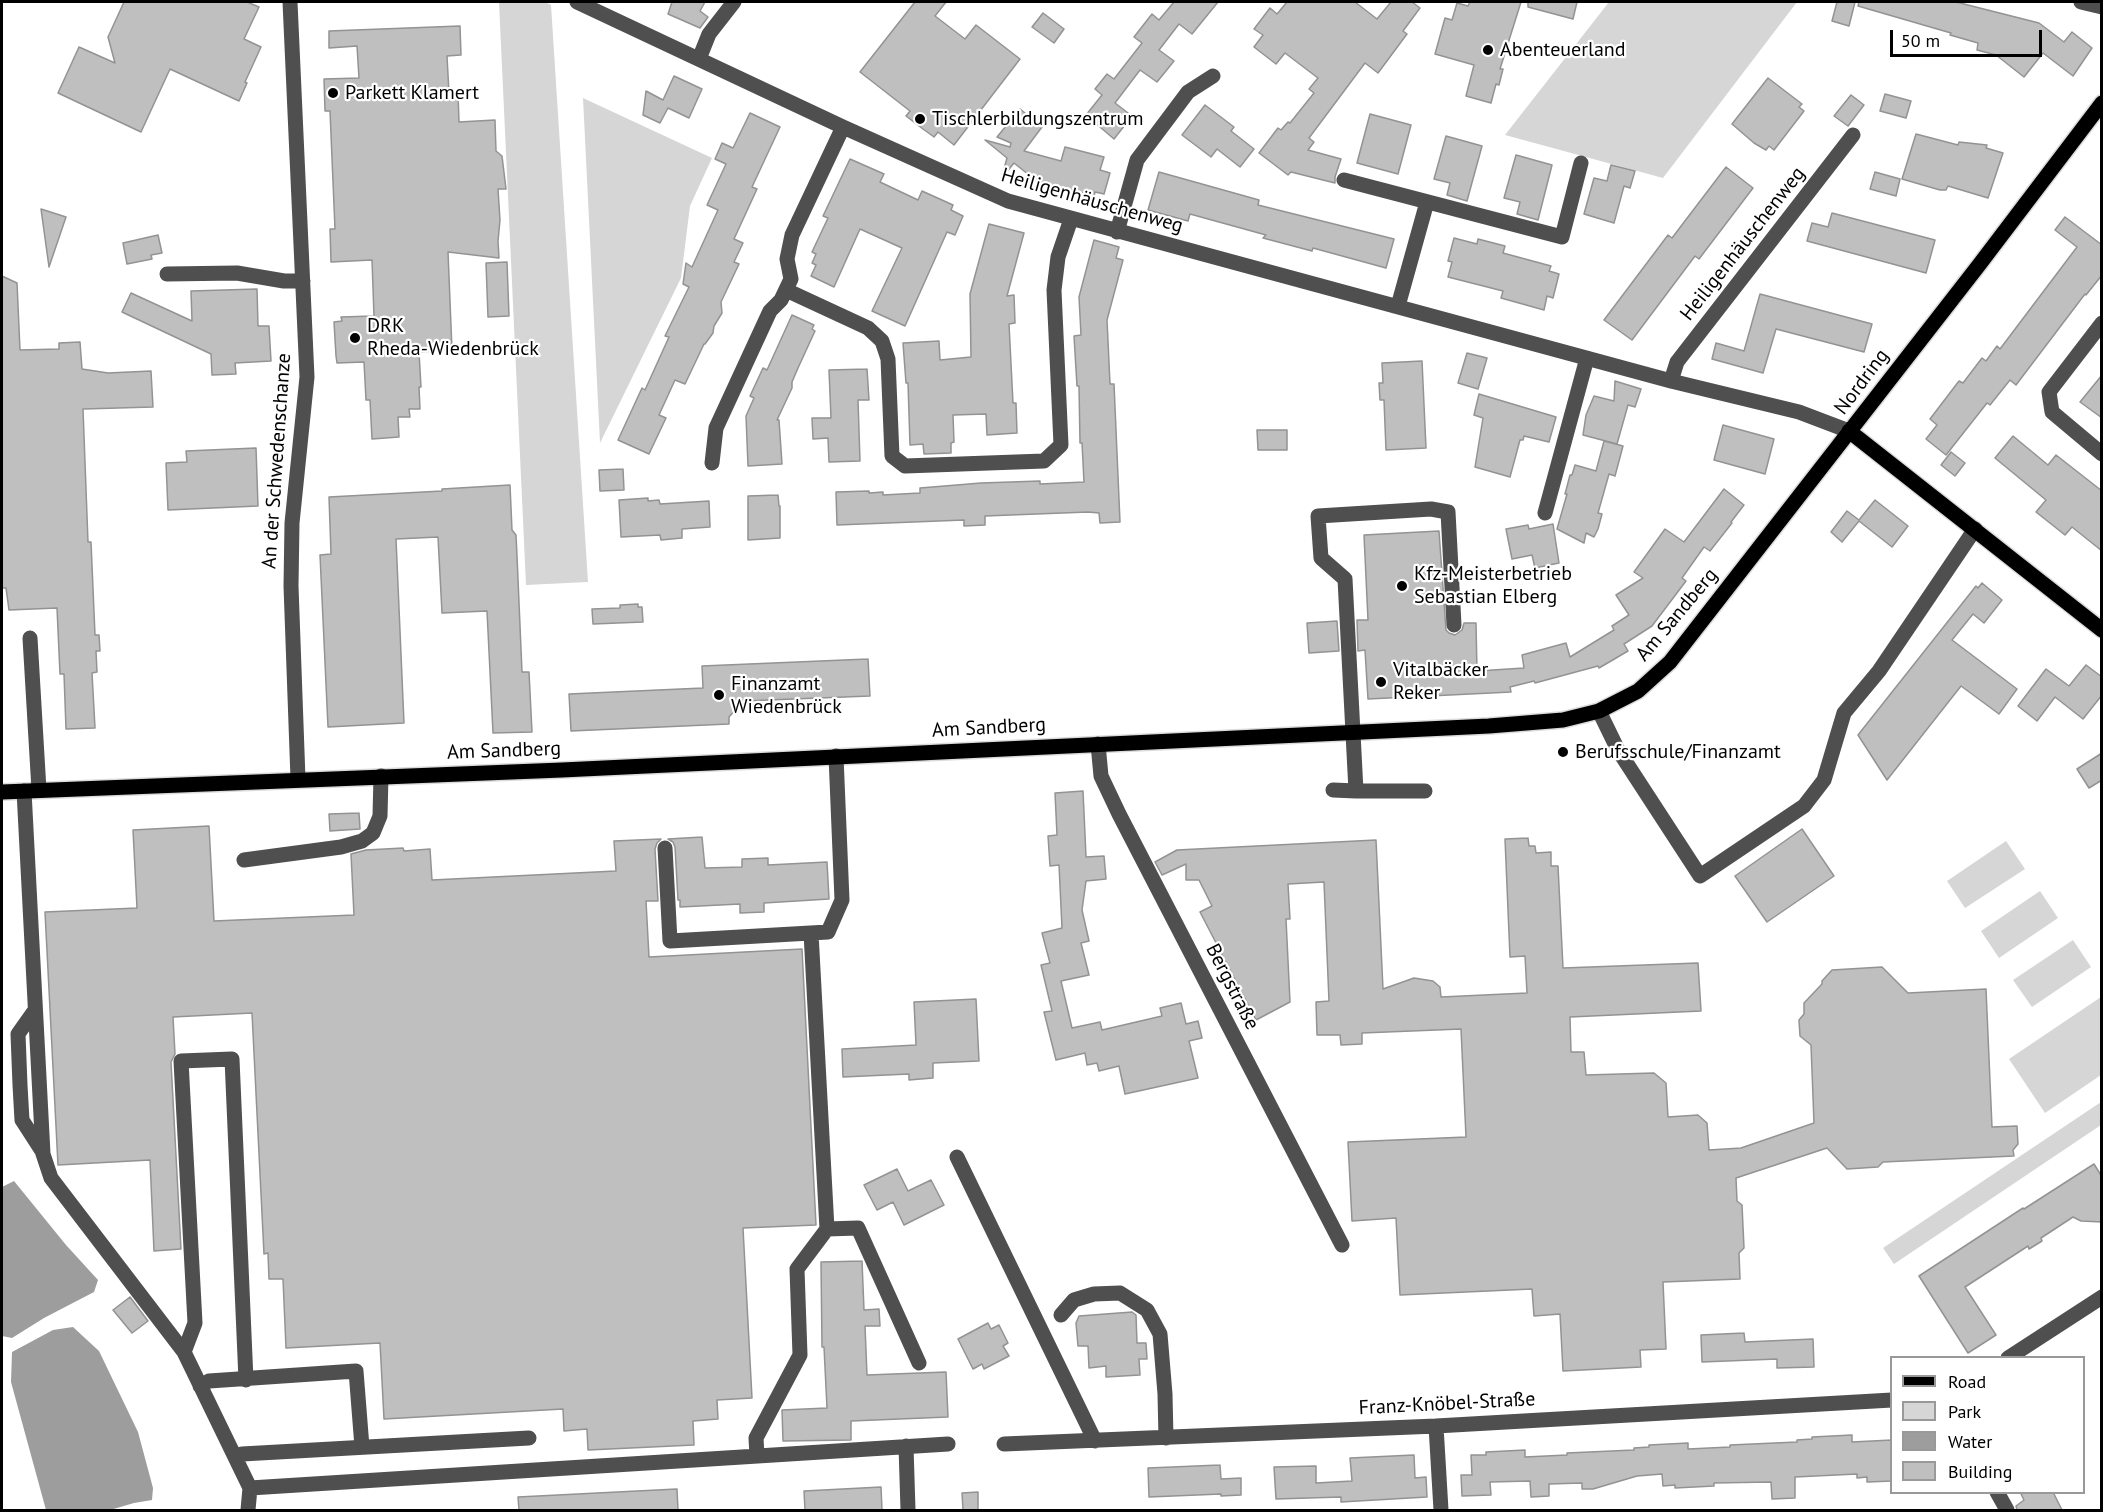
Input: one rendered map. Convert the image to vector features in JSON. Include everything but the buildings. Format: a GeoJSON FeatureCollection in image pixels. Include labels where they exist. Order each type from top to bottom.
{"type":"FeatureCollection","features":[{"type":"Feature","properties":{"kind":"main road","name":"Nordring"},"geometry":{"type":"LineString","coordinates":[[2102,103],[1979,266],[1849,432],[2102,630]]}},
{"type":"Feature","properties":{"kind":"main road","name":"Am Sandberg"},"geometry":{"type":"LineString","coordinates":[[2,792],[1098,744],[1563,720],[1599,711],[1638,691],[1670,662],[1849,432]]}},
{"type":"Feature","properties":{"kind":"street","name":"An der Schwedenschanze"},"geometry":{"type":"LineString","coordinates":[[290,2],[307,377],[292,523],[291,586],[298,779]]}},
{"type":"Feature","properties":{"kind":"street","name":"Heiligenhäuschenweg"},"geometry":{"type":"LineString","coordinates":[[577,2],[843,127],[1008,201],[1671,381],[1799,412],[1849,432]]}},
{"type":"Feature","properties":{"kind":"street"},"geometry":{"type":"LineString","coordinates":[[699,59],[710,34],[734,2]]}},
{"type":"Feature","properties":{"kind":"street"},"geometry":{"type":"LineString","coordinates":[[2081,2],[2102,7]]}},
{"type":"Feature","properties":{"kind":"street"},"geometry":{"type":"LineString","coordinates":[[1117,232],[1137,159],[1188,92],[1213,76]]}},
{"type":"Feature","properties":{"kind":"street"},"geometry":{"type":"LineString","coordinates":[[712,463],[716,428],[770,311],[781,300],[791,279],[787,259],[792,235],[843,127]]}},
{"type":"Feature","properties":{"kind":"street","name":"Heiligenhäuschenweg"},"geometry":{"type":"LineString","coordinates":[[1671,381],[1677,362],[1853,135]]}},
{"type":"Feature","properties":{"kind":"street"},"geometry":{"type":"LineString","coordinates":[[1344,180],[1562,237],[1581,163]]}},
{"type":"Feature","properties":{"kind":"street"},"geometry":{"type":"LineString","coordinates":[[1398,306],[1427,202]]}},
{"type":"Feature","properties":{"kind":"street"},"geometry":{"type":"LineString","coordinates":[[786,290],[868,328],[882,341],[888,359],[892,456],[905,466],[1044,461],[1061,445],[1054,290],[1058,256],[1071,219]]}},
{"type":"Feature","properties":{"kind":"street"},"geometry":{"type":"LineString","coordinates":[[167,274],[237,273],[284,281],[303,281]]}},
{"type":"Feature","properties":{"kind":"street"},"geometry":{"type":"LineString","coordinates":[[2102,323],[2049,392],[2052,412],[2102,454]]}},
{"type":"Feature","properties":{"kind":"street"},"geometry":{"type":"LineString","coordinates":[[1545,513],[1587,358]]}},
{"type":"Feature","properties":{"kind":"street"},"geometry":{"type":"LineString","coordinates":[[1356,791],[1345,579],[1321,558],[1318,516],[1431,509],[1448,512],[1454,626]]}},
{"type":"Feature","properties":{"kind":"street"},"geometry":{"type":"LineString","coordinates":[[1599,711],[1618,750],[1700,876],[1804,806],[1824,780],[1844,713],[1879,670],[1975,529]]}},
{"type":"Feature","properties":{"kind":"street"},"geometry":{"type":"LineString","coordinates":[[30,638],[35,1010],[43,1154],[51,1178],[184,1352],[250,1488],[248,1510]]}},
{"type":"Feature","properties":{"kind":"street","name":"Bergstraße"},"geometry":{"type":"LineString","coordinates":[[1098,744],[1101,776],[1119,814],[1342,1245]]}},
{"type":"Feature","properties":{"kind":"street"},"geometry":{"type":"LineString","coordinates":[[665,848],[670,941],[828,932],[842,900],[836,756]]}},
{"type":"Feature","properties":{"kind":"street"},"geometry":{"type":"LineString","coordinates":[[244,860],[340,847],[362,841],[373,833],[380,816],[381,776]]}},
{"type":"Feature","properties":{"kind":"street"},"geometry":{"type":"LineString","coordinates":[[1333,790],[1425,791]]}},
{"type":"Feature","properties":{"kind":"street"},"geometry":{"type":"LineString","coordinates":[[757,1456],[756,1438],[800,1355],[797,1269],[827,1229],[811,933]]}},
{"type":"Feature","properties":{"kind":"street"},"geometry":{"type":"LineString","coordinates":[[184,1352],[195,1323],[181,1062],[232,1059],[246,1380]]}},
{"type":"Feature","properties":{"kind":"street"},"geometry":{"type":"LineString","coordinates":[[957,1157],[1095,1441]]}},
{"type":"Feature","properties":{"kind":"street"},"geometry":{"type":"LineString","coordinates":[[827,1229],[858,1228],[919,1364]]}},
{"type":"Feature","properties":{"kind":"street"},"geometry":{"type":"LineString","coordinates":[[1061,1315],[1074,1300],[1102,1294],[1120,1293],[1147,1310],[1160,1334],[1166,1438]]}},
{"type":"Feature","properties":{"kind":"street"},"geometry":{"type":"LineString","coordinates":[[2011,1356],[2102,1297]]}},
{"type":"Feature","properties":{"kind":"street"},"geometry":{"type":"LineString","coordinates":[[200,1386],[209,1382],[356,1371],[362,1448]]}},
{"type":"Feature","properties":{"kind":"street","name":"Franz-Knöbel-Straße"},"geometry":{"type":"LineString","coordinates":[[1004,1444],[1436,1426],[1890,1400]]}},
{"type":"Feature","properties":{"kind":"street"},"geometry":{"type":"LineString","coordinates":[[1436,1426],[1441,1510]]}},
{"type":"Feature","properties":{"kind":"street"},"geometry":{"type":"LineString","coordinates":[[235,1457],[529,1438]]}},
{"type":"Feature","properties":{"kind":"street"},"geometry":{"type":"LineString","coordinates":[[250,1488],[948,1444]]}},
{"type":"Feature","properties":{"kind":"street"},"geometry":{"type":"LineString","coordinates":[[906,1446],[908,1510]]}},
{"type":"Feature","properties":{"kind":"street"},"geometry":{"type":"LineString","coordinates":[[1999,1494],[2007,1510]]}},
{"type":"Feature","properties":{"kind":"green space"},"geometry":{"type":"Polygon","coordinates":[[[499,2],[545,2],[551,5],[588,582],[526,585],[499,2]]]}},
{"type":"Feature","properties":{"kind":"green space"},"geometry":{"type":"Polygon","coordinates":[[[1609,2],[1797,2],[1663,178],[1505,135],[1609,2]]]}},
{"type":"Feature","properties":{"kind":"green space"},"geometry":{"type":"Polygon","coordinates":[[[583,98],[712,158],[690,206],[681,278],[600,443],[583,98]]]}},
{"type":"Feature","properties":{"kind":"green space"},"geometry":{"type":"Polygon","coordinates":[[[2006,841],[2025,869],[1965,908],[1947,881],[2006,841]]]}},
{"type":"Feature","properties":{"kind":"green space"},"geometry":{"type":"Polygon","coordinates":[[[2040,891],[2058,918],[1999,958],[1981,931],[2040,891]]]}},
{"type":"Feature","properties":{"kind":"green space"},"geometry":{"type":"Polygon","coordinates":[[[2073,940],[2091,967],[2032,1007],[2013,980],[2073,940]]]}},
{"type":"Feature","properties":{"kind":"green space"},"geometry":{"type":"Polygon","coordinates":[[[2101,997],[2101,1075],[2045,1113],[2009,1059],[2101,997]]]}},
{"type":"Feature","properties":{"kind":"green space"},"geometry":{"type":"Polygon","coordinates":[[[2101,1102],[2101,1125],[1894,1264],[1883,1248],[2101,1102]]]}},
{"type":"Feature","properties":{"kind":"water"},"geometry":{"type":"Polygon","coordinates":[[[14,1181],[98,1280],[94,1292],[12,1338],[2,1336],[2,1187],[14,1181]]]}},
{"type":"Feature","properties":{"kind":"water"},"geometry":{"type":"Polygon","coordinates":[[[73,1327],[99,1351],[138,1432],[153,1488],[152,1500],[110,1510],[46,1510],[11,1382],[12,1352],[53,1330],[73,1327]]]}},
{"type":"Feature","properties":{"kind":"place","name":"Abenteuerland"},"geometry":{"type":"Point","coordinates":[1488,50]}},
{"type":"Feature","properties":{"kind":"place","name":"Parkett Klamert"},"geometry":{"type":"Point","coordinates":[333,93]}},
{"type":"Feature","properties":{"kind":"place","name":"Tischlerbildungszentrum"},"geometry":{"type":"Point","coordinates":[920,119]}},
{"type":"Feature","properties":{"kind":"place","name":"DRK Rheda-Wiedenbrück"},"geometry":{"type":"Point","coordinates":[355,338]}},
{"type":"Feature","properties":{"kind":"place","name":"Kfz-Meisterbetrieb Sebastian Elberg"},"geometry":{"type":"Point","coordinates":[1402,586]}},
{"type":"Feature","properties":{"kind":"place","name":"Vitalbäcker Reker"},"geometry":{"type":"Point","coordinates":[1381,682]}},
{"type":"Feature","properties":{"kind":"place","name":"Finanzamt Wiedenbrück"},"geometry":{"type":"Point","coordinates":[719,695]}},
{"type":"Feature","properties":{"kind":"place","name":"Berufsschule/Finanzamt"},"geometry":{"type":"Point","coordinates":[1563,752]}}]}
